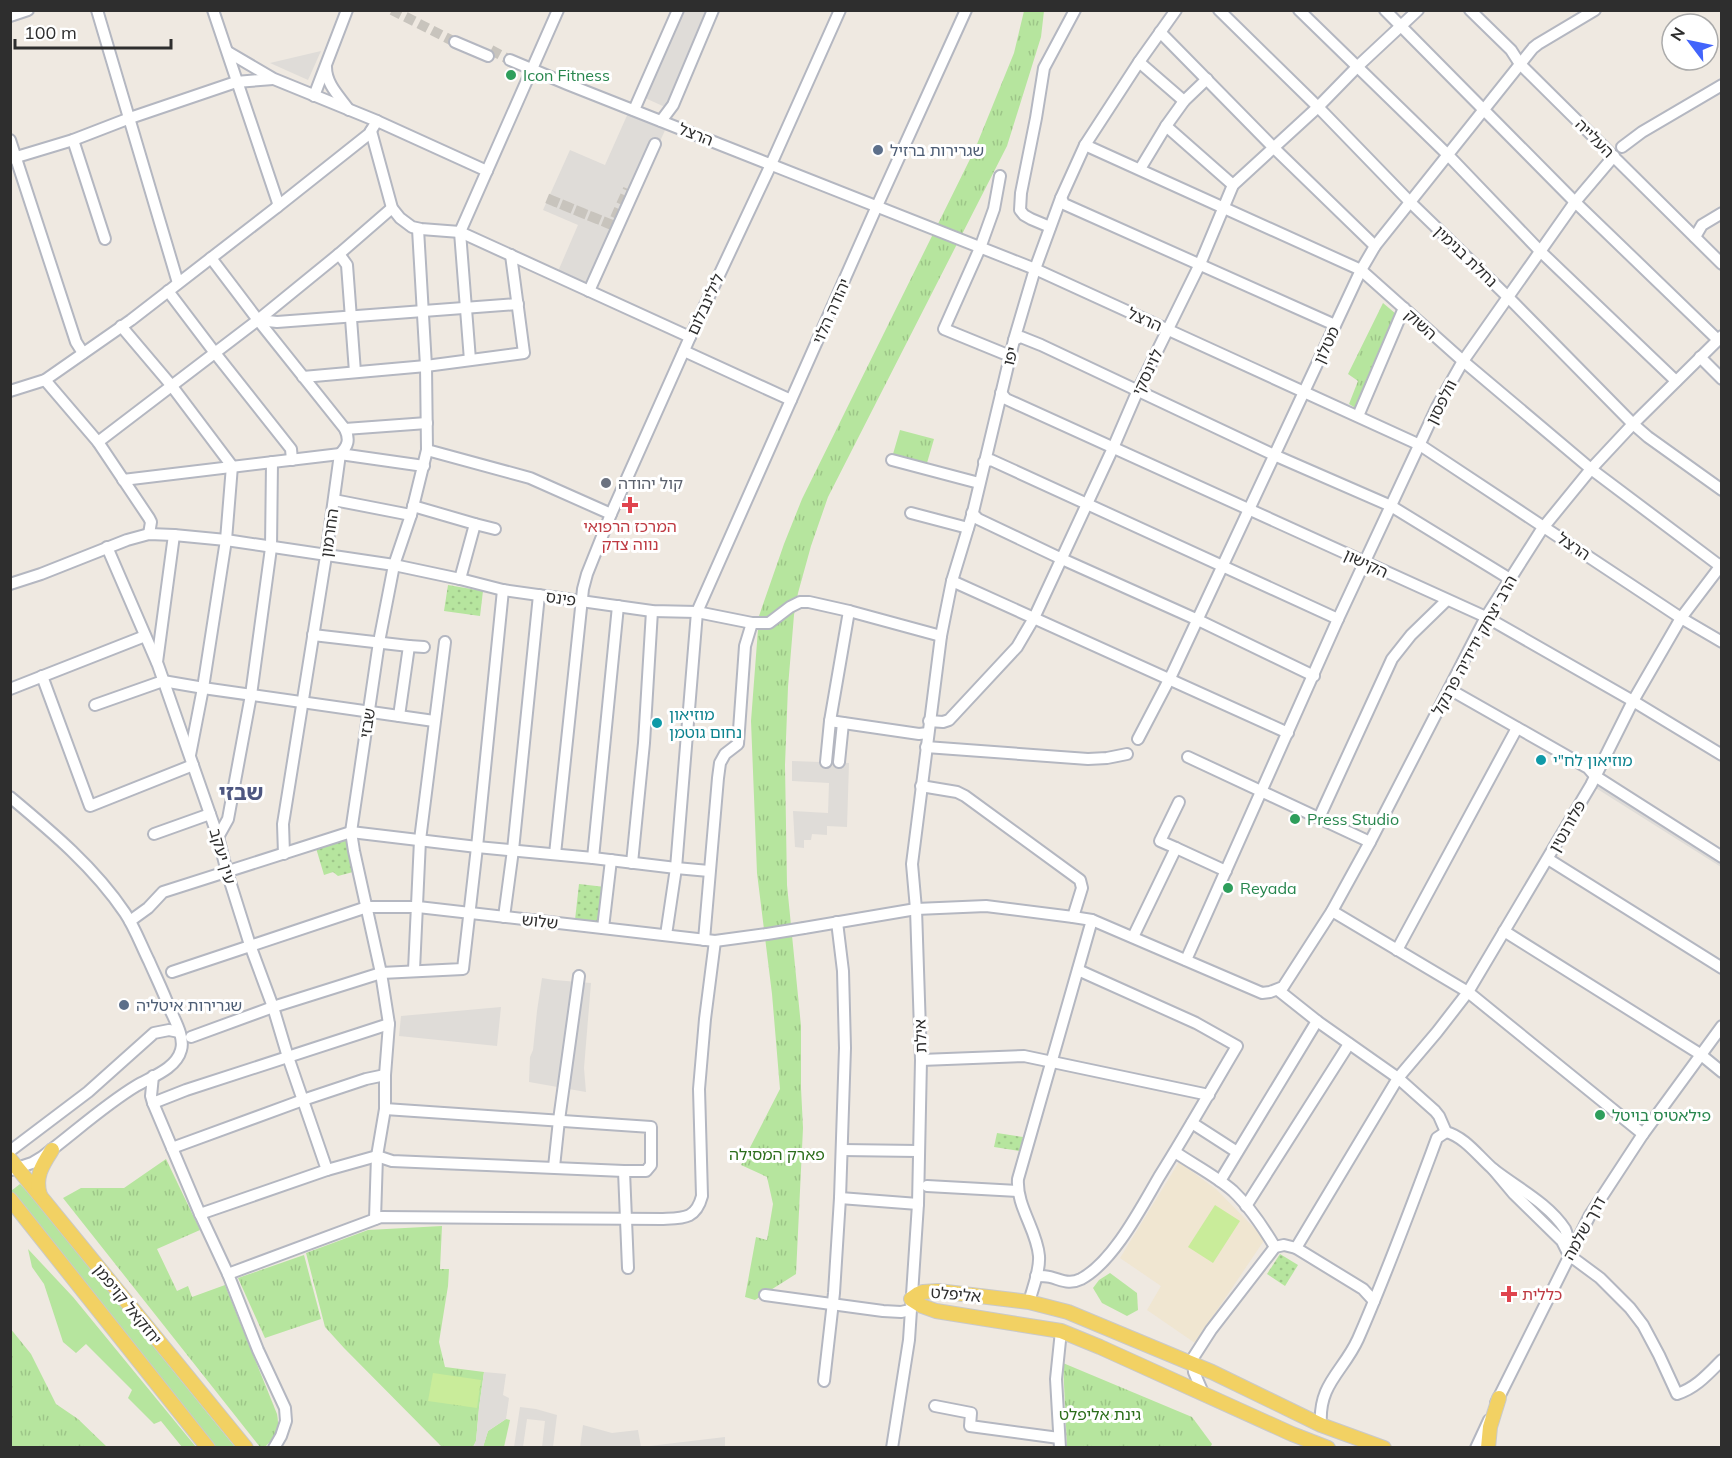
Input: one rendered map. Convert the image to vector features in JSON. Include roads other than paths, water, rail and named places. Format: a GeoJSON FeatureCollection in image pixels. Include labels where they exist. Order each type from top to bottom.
{"type":"FeatureCollection","features":[{"type":"Feature","properties":{"kind":"main road"},"geometry":{"type":"LineString","coordinates":[[40,1197],[38,1178],[52,1150]]}},
{"type":"Feature","properties":{"kind":"main road","name":"יחזקאל קויפמן"},"geometry":{"type":"LineString","coordinates":[[13,1166],[246,1448]]}},
{"type":"Feature","properties":{"kind":"main road","name":"יחזקאל קויפמן"},"geometry":{"type":"LineString","coordinates":[[10,1199],[208,1448]]}},
{"type":"Feature","properties":{"kind":"main road","name":"אליפלט"},"geometry":{"type":"LineString","coordinates":[[1328,1448],[1060,1331],[936,1311],[914,1305],[918,1294],[938,1292],[1029,1302],[1068,1312],[1193,1364],[1321,1425],[1384,1448]]}},
{"type":"Feature","properties":{"kind":"main road"},"geometry":{"type":"LineString","coordinates":[[1488,1448],[1490,1427],[1499,1398]]}},
{"type":"Feature","properties":{"kind":"street"},"geometry":{"type":"LineString","coordinates":[[10,16],[28,10]]}},
{"type":"Feature","properties":{"kind":"street"},"geometry":{"type":"LineString","coordinates":[[97,10],[178,283]]}},
{"type":"Feature","properties":{"kind":"street"},"geometry":{"type":"LineString","coordinates":[[213,10],[278,203],[277,207]]}},
{"type":"Feature","properties":{"kind":"street"},"geometry":{"type":"LineString","coordinates":[[314,93],[345,16],[356,10]]}},
{"type":"Feature","properties":{"kind":"street"},"geometry":{"type":"LineString","coordinates":[[470,360],[460,232],[558,10]]}},
{"type":"Feature","properties":{"kind":"street"},"geometry":{"type":"LineString","coordinates":[[634,110],[678,10]]}},
{"type":"Feature","properties":{"kind":"street"},"geometry":{"type":"LineString","coordinates":[[661,121],[673,105],[713,10]]}},
{"type":"Feature","properties":{"kind":"street","name":"לילינבלום"},"geometry":{"type":"LineString","coordinates":[[555,854],[582,601],[587,574],[611,514],[690,337],[840,10]]}},
{"type":"Feature","properties":{"kind":"street","name":"יהודה הלוי"},"geometry":{"type":"LineString","coordinates":[[666,935],[676,868],[698,612],[966,10]]}},
{"type":"Feature","properties":{"kind":"street"},"geometry":{"type":"LineString","coordinates":[[1050,227],[1024,216],[1020,210],[1021,193],[1044,68],[1076,10]]}},
{"type":"Feature","properties":{"kind":"street","name":"יפו"},"geometry":{"type":"LineString","coordinates":[[929,727],[940,636],[952,580],[968,528],[1014,340],[1035,269],[1060,198],[1085,145],[1176,10]]}},
{"type":"Feature","properties":{"kind":"street","name":"נחלת בנימין"},"geometry":{"type":"LineString","coordinates":[[1219,10],[1633,424],[1722,490]]}},
{"type":"Feature","properties":{"kind":"street"},"geometry":{"type":"LineString","coordinates":[[1299,10],[1448,155],[1541,252],[1676,381]]}},
{"type":"Feature","properties":{"kind":"street"},"geometry":{"type":"LineString","coordinates":[[1385,10],[1575,202],[1719,338]]}},
{"type":"Feature","properties":{"kind":"street","name":"לוינסקי"},"geometry":{"type":"LineString","coordinates":[[929,727],[949,720],[1017,647],[1034,618],[1138,390],[1200,264],[1233,185],[1418,10]]}},
{"type":"Feature","properties":{"kind":"street","name":"העלייה"},"geometry":{"type":"LineString","coordinates":[[1470,10],[1511,50],[1520,64],[1722,264]]}},
{"type":"Feature","properties":{"kind":"street","name":"מטלון"},"geometry":{"type":"LineString","coordinates":[[1138,739],[1170,680],[1360,270],[1375,246],[1483,109],[1538,44],[1595,10]]}},
{"type":"Feature","properties":{"kind":"street"},"geometry":{"type":"LineString","coordinates":[[1160,32],[1375,246]]}},
{"type":"Feature","properties":{"kind":"street"},"geometry":{"type":"LineString","coordinates":[[456,38],[489,53]]}},
{"type":"Feature","properties":{"kind":"street"},"geometry":{"type":"LineString","coordinates":[[228,52],[236,59],[274,79],[314,93],[487,171]]}},
{"type":"Feature","properties":{"kind":"street","name":"הרצל"},"geometry":{"type":"LineString","coordinates":[[509,62],[1035,269],[1420,445],[1681,618],[1722,642]]}},
{"type":"Feature","properties":{"kind":"street"},"geometry":{"type":"LineString","coordinates":[[1139,62],[1184,101]]}},
{"type":"Feature","properties":{"kind":"street"},"geometry":{"type":"LineString","coordinates":[[326,65],[330,84],[349,110]]}},
{"type":"Feature","properties":{"kind":"street"},"geometry":{"type":"LineString","coordinates":[[13,158],[73,140],[236,82],[274,79]]}},
{"type":"Feature","properties":{"kind":"street"},"geometry":{"type":"LineString","coordinates":[[1140,169],[1184,101],[1207,79]]}},
{"type":"Feature","properties":{"kind":"street"},"geometry":{"type":"LineString","coordinates":[[1622,147],[1642,132],[1722,85]]}},
{"type":"Feature","properties":{"kind":"street"},"geometry":{"type":"LineString","coordinates":[[10,391],[45,380],[121,326],[277,207],[371,131],[377,121]]}},
{"type":"Feature","properties":{"kind":"street"},"geometry":{"type":"LineString","coordinates":[[1166,126],[1233,185]]}},
{"type":"Feature","properties":{"kind":"street"},"geometry":{"type":"LineString","coordinates":[[371,131],[392,208],[400,218],[418,229],[460,232],[690,337]]}},
{"type":"Feature","properties":{"kind":"street"},"geometry":{"type":"LineString","coordinates":[[10,140],[13,158],[76,342],[83,353]]}},
{"type":"Feature","properties":{"kind":"street"},"geometry":{"type":"LineString","coordinates":[[73,140],[105,239]]}},
{"type":"Feature","properties":{"kind":"street"},"geometry":{"type":"LineString","coordinates":[[590,291],[655,144]]}},
{"type":"Feature","properties":{"kind":"street","name":"השוק"},"geometry":{"type":"LineString","coordinates":[[1085,145],[1360,270],[1591,469],[1721,565]]}},
{"type":"Feature","properties":{"kind":"street","name":"וולפסון"},"geometry":{"type":"LineString","coordinates":[[1186,960],[1338,619],[1437,407],[1463,361],[1508,297],[1575,202],[1614,156]]}},
{"type":"Feature","properties":{"kind":"street"},"geometry":{"type":"LineString","coordinates":[[1000,176],[994,209],[980,248],[944,329],[1010,356]]}},
{"type":"Feature","properties":{"kind":"street"},"geometry":{"type":"LineString","coordinates":[[1060,198],[1064,204],[1335,325]]}},
{"type":"Feature","properties":{"kind":"street"},"geometry":{"type":"LineString","coordinates":[[98,442],[258,320],[392,208]]}},
{"type":"Feature","properties":{"kind":"street"},"geometry":{"type":"LineString","coordinates":[[1695,237],[1702,225],[1722,213]]}},
{"type":"Feature","properties":{"kind":"street","name":"שבזי"},"geometry":{"type":"LineString","coordinates":[[375,1218],[377,1156],[385,1109],[389,1024],[381,973],[351,832],[379,642],[394,565],[412,511],[427,450],[426,366],[418,229]]}},
{"type":"Feature","properties":{"kind":"street"},"geometry":{"type":"LineString","coordinates":[[339,254],[347,266],[355,372]]}},
{"type":"Feature","properties":{"kind":"street"},"geometry":{"type":"LineString","coordinates":[[303,376],[426,366],[524,353],[511,255]]}},
{"type":"Feature","properties":{"kind":"street"},"geometry":{"type":"LineString","coordinates":[[211,258],[345,429],[427,423]]}},
{"type":"Feature","properties":{"kind":"street"},"geometry":{"type":"LineString","coordinates":[[168,291],[291,449],[292,460]]}},
{"type":"Feature","properties":{"kind":"street"},"geometry":{"type":"LineString","coordinates":[[258,320],[277,322],[518,304]]}},
{"type":"Feature","properties":{"kind":"street"},"geometry":{"type":"LineString","coordinates":[[1358,417],[1404,309]]}},
{"type":"Feature","properties":{"kind":"street"},"geometry":{"type":"LineString","coordinates":[[42,676],[90,806],[191,761],[226,540],[232,466],[171,385],[121,326]]}},
{"type":"Feature","properties":{"kind":"street"},"geometry":{"type":"LineString","coordinates":[[1014,340],[1021,337],[1034,342],[1274,455],[1391,506],[1510,579]]}},
{"type":"Feature","properties":{"kind":"street","name":"הרב יצחק ידידיה פרנקל"},"geometry":{"type":"LineString","coordinates":[[1278,990],[1286,983],[1332,911],[1486,617],[1544,526],[1591,469],[1719,338]]}},
{"type":"Feature","properties":{"kind":"street"},"geometry":{"type":"LineString","coordinates":[[684,351],[791,400]]}},
{"type":"Feature","properties":{"kind":"street"},"geometry":{"type":"LineString","coordinates":[[1700,357],[1722,379]]}},
{"type":"Feature","properties":{"kind":"street"},"geometry":{"type":"LineString","coordinates":[[45,380],[98,442],[150,520],[149,534]]}},
{"type":"Feature","properties":{"kind":"street","name":"הקישון"},"geometry":{"type":"LineString","coordinates":[[1001,393],[1006,399],[1486,617],[1634,701],[1722,755]]}},
{"type":"Feature","properties":{"kind":"street","name":"החרמון"},"geometry":{"type":"LineString","coordinates":[[284,854],[283,824],[340,454],[347,447],[348,437],[345,429]]}},
{"type":"Feature","properties":{"kind":"street"},"geometry":{"type":"LineString","coordinates":[[427,450],[530,478],[611,514]]}},
{"type":"Feature","properties":{"kind":"street"},"geometry":{"type":"LineString","coordinates":[[123,480],[340,454],[424,466]]}},
{"type":"Feature","properties":{"kind":"street"},"geometry":{"type":"LineString","coordinates":[[892,460],[979,483]]}},
{"type":"Feature","properties":{"kind":"street"},"geometry":{"type":"LineString","coordinates":[[984,462],[991,460],[1338,619]]}},
{"type":"Feature","properties":{"kind":"street"},"geometry":{"type":"LineString","coordinates":[[218,837],[228,819],[251,695],[271,548],[272,462]]}},
{"type":"Feature","properties":{"kind":"street"},"geometry":{"type":"LineString","coordinates":[[334,500],[412,511],[495,529]]}},
{"type":"Feature","properties":{"kind":"street"},"geometry":{"type":"LineString","coordinates":[[911,513],[968,528]]}},
{"type":"Feature","properties":{"kind":"street"},"geometry":{"type":"LineString","coordinates":[[972,513],[978,519],[1314,676]]}},
{"type":"Feature","properties":{"kind":"street"},"geometry":{"type":"LineString","coordinates":[[460,579],[475,524]]}},
{"type":"Feature","properties":{"kind":"street","name":"פינס"},"geometry":{"type":"LineString","coordinates":[[10,584],[41,574],[106,547],[149,534],[174,535],[226,540],[394,565],[502,590],[652,611],[698,612],[752,623],[769,623],[790,606],[800,602],[809,602],[940,636]]}},
{"type":"Feature","properties":{"kind":"street"},"geometry":{"type":"LineString","coordinates":[[158,665],[174,535]]}},
{"type":"Feature","properties":{"kind":"street","name":"עין יעקב"},"geometry":{"type":"LineString","coordinates":[[106,547],[158,665],[218,837],[250,945],[327,1170]]}},
{"type":"Feature","properties":{"kind":"street","name":"פלורנטין"},"geometry":{"type":"LineString","coordinates":[[1296,1248],[1398,1078],[1467,992],[1596,776],[1634,701],[1681,618],[1721,565]]}},
{"type":"Feature","properties":{"kind":"street"},"geometry":{"type":"LineString","coordinates":[[952,580],[1288,733]]}},
{"type":"Feature","properties":{"kind":"street"},"geometry":{"type":"LineString","coordinates":[[191,1037],[273,1007],[381,973],[463,969],[502,590]]}},
{"type":"Feature","properties":{"kind":"street"},"geometry":{"type":"LineString","coordinates":[[504,917],[539,595]]}},
{"type":"Feature","properties":{"kind":"street"},"geometry":{"type":"LineString","coordinates":[[1319,818],[1392,659],[1411,635],[1447,600]]}},
{"type":"Feature","properties":{"kind":"street"},"geometry":{"type":"LineString","coordinates":[[592,858],[618,606]]}},
{"type":"Feature","properties":{"kind":"street"},"geometry":{"type":"LineString","coordinates":[[632,863],[644,743],[652,611]]}},
{"type":"Feature","properties":{"kind":"street"},"geometry":{"type":"LineString","coordinates":[[826,762],[830,721],[849,611]]}},
{"type":"Feature","properties":{"kind":"street"},"geometry":{"type":"LineString","coordinates":[[228,1274],[375,1218],[682,1218],[696,1211],[702,1196],[699,1089],[709,941],[709,871],[720,763],[725,754],[738,744],[745,646],[752,623]]}},
{"type":"Feature","properties":{"kind":"street"},"geometry":{"type":"LineString","coordinates":[[313,635],[424,647]]}},
{"type":"Feature","properties":{"kind":"street"},"geometry":{"type":"LineString","coordinates":[[10,689],[145,636]]}},
{"type":"Feature","properties":{"kind":"street"},"geometry":{"type":"LineString","coordinates":[[414,970],[420,840],[445,642]]}},
{"type":"Feature","properties":{"kind":"street"},"geometry":{"type":"LineString","coordinates":[[399,716],[409,646]]}},
{"type":"Feature","properties":{"kind":"street"},"geometry":{"type":"LineString","coordinates":[[95,705],[163,681],[434,721]]}},
{"type":"Feature","properties":{"kind":"street"},"geometry":{"type":"LineString","coordinates":[[1449,689],[1588,768],[1596,776],[1722,858]]}},
{"type":"Feature","properties":{"kind":"street"},"geometry":{"type":"LineString","coordinates":[[830,721],[919,734],[929,727]]}},
{"type":"Feature","properties":{"kind":"street"},"geometry":{"type":"LineString","coordinates":[[839,762],[843,723]]}},
{"type":"Feature","properties":{"kind":"street","name":"אילת"},"geometry":{"type":"LineString","coordinates":[[892,1448],[914,1305],[921,1060],[916,909],[912,864],[929,727]]}},
{"type":"Feature","properties":{"kind":"street"},"geometry":{"type":"LineString","coordinates":[[1397,950],[1517,728]]}},
{"type":"Feature","properties":{"kind":"street"},"geometry":{"type":"LineString","coordinates":[[926,747],[1088,759],[1127,754]]}},
{"type":"Feature","properties":{"kind":"street"},"geometry":{"type":"LineString","coordinates":[[1188,757],[1370,842]]}},
{"type":"Feature","properties":{"kind":"street"},"geometry":{"type":"LineString","coordinates":[[921,786],[957,792],[965,796],[1080,880],[1082,888],[1073,917]]}},
{"type":"Feature","properties":{"kind":"street"},"geometry":{"type":"LineString","coordinates":[[10,796],[77,855],[102,882],[130,921],[167,1001],[182,1041],[181,1050],[176,1059],[163,1071],[117,1099],[32,1163],[13,1166]]}},
{"type":"Feature","properties":{"kind":"street"},"geometry":{"type":"LineString","coordinates":[[1179,801],[1160,841],[1226,871]]}},
{"type":"Feature","properties":{"kind":"street"},"geometry":{"type":"LineString","coordinates":[[154,834],[210,814]]}},
{"type":"Feature","properties":{"kind":"street"},"geometry":{"type":"LineString","coordinates":[[130,921],[148,908],[163,892],[351,832],[709,871]]}},
{"type":"Feature","properties":{"kind":"street"},"geometry":{"type":"LineString","coordinates":[[1133,937],[1176,848]]}},
{"type":"Feature","properties":{"kind":"street"},"geometry":{"type":"LineString","coordinates":[[1548,859],[1722,968]]}},
{"type":"Feature","properties":{"kind":"street"},"geometry":{"type":"LineString","coordinates":[[603,928],[611,860]]}},
{"type":"Feature","properties":{"kind":"street","name":"שלוש"},"geometry":{"type":"LineString","coordinates":[[172,972],[367,907],[418,907],[709,941],[767,934],[916,909],[986,906],[1092,920],[1262,993],[1278,990]]}},
{"type":"Feature","properties":{"kind":"street"},"geometry":{"type":"LineString","coordinates":[[1332,911],[1467,992],[1643,1134]]}},
{"type":"Feature","properties":{"kind":"street"},"geometry":{"type":"LineString","coordinates":[[1029,1302],[1036,1276],[1038,1253],[1018,1191],[1018,1179],[1092,920]]}},
{"type":"Feature","properties":{"kind":"street"},"geometry":{"type":"LineString","coordinates":[[824,1380],[833,1305],[840,1198],[845,1048],[843,971],[837,922]]}},
{"type":"Feature","properties":{"kind":"street"},"geometry":{"type":"LineString","coordinates":[[1504,931],[1700,1054],[1722,1072]]}},
{"type":"Feature","properties":{"kind":"street"},"geometry":{"type":"LineString","coordinates":[[1036,1276],[1074,1282],[1100,1264],[1120,1239],[1175,1152],[1237,1046],[1196,1023],[1078,970]]}},
{"type":"Feature","properties":{"kind":"street"},"geometry":{"type":"LineString","coordinates":[[554,1167],[579,976]]}},
{"type":"Feature","properties":{"kind":"street"},"geometry":{"type":"LineString","coordinates":[[1278,990],[1317,1021],[1398,1078],[1435,1111],[1446,1132],[1461,1140],[1493,1169],[1514,1194],[1558,1236],[1569,1255],[1600,1278],[1630,1308],[1653,1345],[1677,1394],[1699,1383],[1722,1360]]}},
{"type":"Feature","properties":{"kind":"street"},"geometry":{"type":"LineString","coordinates":[[10,1151],[88,1092],[154,1033],[164,1020],[167,1001]]}},
{"type":"Feature","properties":{"kind":"street"},"geometry":{"type":"LineString","coordinates":[[1220,1181],[1317,1021]]}},
{"type":"Feature","properties":{"kind":"street"},"geometry":{"type":"LineString","coordinates":[[153,1103],[186,1090],[389,1024]]}},
{"type":"Feature","properties":{"kind":"street","name":"דרך שלמה"},"geometry":{"type":"LineString","coordinates":[[1476,1448],[1569,1255],[1606,1188],[1722,1026]]}},
{"type":"Feature","properties":{"kind":"street"},"geometry":{"type":"LineString","coordinates":[[154,1033],[169,1030],[179,1032]]}},
{"type":"Feature","properties":{"kind":"street"},"geometry":{"type":"LineString","coordinates":[[1246,1206],[1349,1044]]}},
{"type":"Feature","properties":{"kind":"street"},"geometry":{"type":"LineString","coordinates":[[921,1060],[1024,1056],[1209,1095]]}},
{"type":"Feature","properties":{"kind":"street"},"geometry":{"type":"LineString","coordinates":[[172,1148],[303,1100],[385,1075]]}},
{"type":"Feature","properties":{"kind":"street"},"geometry":{"type":"LineString","coordinates":[[153,1076],[151,1096],[153,1103],[285,1408],[286,1420],[274,1448]]}},
{"type":"Feature","properties":{"kind":"street"},"geometry":{"type":"LineString","coordinates":[[200,1214],[327,1170],[377,1156],[392,1161],[624,1171],[646,1171],[651,1165],[651,1127],[385,1109]]}},
{"type":"Feature","properties":{"kind":"street"},"geometry":{"type":"LineString","coordinates":[[1192,1123],[1237,1152]]}},
{"type":"Feature","properties":{"kind":"street"},"geometry":{"type":"LineString","coordinates":[[1321,1425],[1320,1410],[1324,1395],[1357,1342],[1437,1138],[1446,1132]]}},
{"type":"Feature","properties":{"kind":"street"},"geometry":{"type":"LineString","coordinates":[[842,1150],[918,1151]]}},
{"type":"Feature","properties":{"kind":"street"},"geometry":{"type":"LineString","coordinates":[[1175,1152],[1233,1192],[1260,1223],[1275,1247]]}},
{"type":"Feature","properties":{"kind":"street"},"geometry":{"type":"LineString","coordinates":[[624,1171],[628,1268]]}},
{"type":"Feature","properties":{"kind":"street"},"geometry":{"type":"LineString","coordinates":[[927,1186],[1018,1191]]}},
{"type":"Feature","properties":{"kind":"street"},"geometry":{"type":"LineString","coordinates":[[840,1198],[918,1204]]}},
{"type":"Feature","properties":{"kind":"street"},"geometry":{"type":"LineString","coordinates":[[1203,1393],[1197,1382],[1193,1359],[1211,1330],[1275,1247],[1284,1245],[1296,1248],[1363,1289],[1374,1301]]}},
{"type":"Feature","properties":{"kind":"street","name":"אליפלט"},"geometry":{"type":"LineString","coordinates":[[765,1295],[901,1312],[914,1305]]}},
{"type":"Feature","properties":{"kind":"street"},"geometry":{"type":"LineString","coordinates":[[934,1406],[971,1413],[970,1426],[1059,1443],[1056,1379],[1060,1331]]}},
{"type":"Feature","properties":{"kind":"tunnel"},"geometry":{"type":"LineString","coordinates":[[392,10],[455,42]]}},
{"type":"Feature","properties":{"kind":"tunnel"},"geometry":{"type":"LineString","coordinates":[[491,50],[510,60]]}},
{"type":"Feature","properties":{"kind":"tunnel"},"geometry":{"type":"LineString","coordinates":[[612,225],[546,198],[612,225],[628,189]]}},
{"type":"Feature","properties":{"kind":"place","name":"Icon Fitness"},"geometry":{"type":"Point","coordinates":[511,75]}},
{"type":"Feature","properties":{"kind":"place","name":"שגרירות ברזיל"},"geometry":{"type":"Point","coordinates":[878,150]}},
{"type":"Feature","properties":{"kind":"place","name":"קול יהודה"},"geometry":{"type":"Point","coordinates":[606,483]}},
{"type":"Feature","properties":{"kind":"place","name":"המרכז הרפואי נווה צדק"},"geometry":{"type":"Point","coordinates":[630,505]}},
{"type":"Feature","properties":{"kind":"place","name":"מוזיאון נחום גוטמן"},"geometry":{"type":"Point","coordinates":[657,723]}},
{"type":"Feature","properties":{"kind":"place","name":"מוזיאון לח\"י"},"geometry":{"type":"Point","coordinates":[1541,760]}},
{"type":"Feature","properties":{"kind":"place","name":"Press Studio"},"geometry":{"type":"Point","coordinates":[1295,819]}},
{"type":"Feature","properties":{"kind":"place","name":"Reyada"},"geometry":{"type":"Point","coordinates":[1228,888]}},
{"type":"Feature","properties":{"kind":"place","name":"שגרירות איטליה"},"geometry":{"type":"Point","coordinates":[124,1005]}},
{"type":"Feature","properties":{"kind":"place","name":"פילאטיס בויטל"},"geometry":{"type":"Point","coordinates":[1600,1115]}},
{"type":"Feature","properties":{"kind":"place","name":"כללית"},"geometry":{"type":"Point","coordinates":[1509,1294]}},
{"type":"Feature","properties":{"kind":"district","name":"שבזי"},"geometry":{"type":"Point","coordinates":[241,792]}},
{"type":"Feature","properties":{"kind":"park label","name":"פארק המסילה"},"geometry":{"type":"Point","coordinates":[777,1154]}},
{"type":"Feature","properties":{"kind":"park label","name":"גינת אליפלט"},"geometry":{"type":"Point","coordinates":[1100,1414]}}]}
